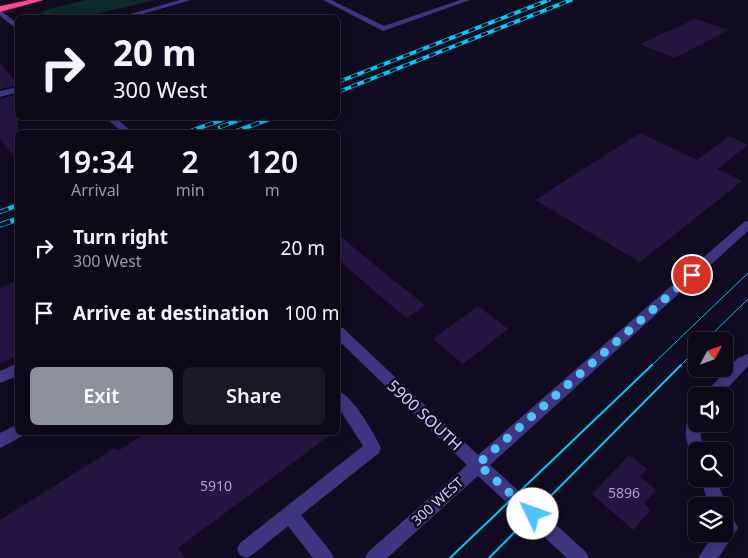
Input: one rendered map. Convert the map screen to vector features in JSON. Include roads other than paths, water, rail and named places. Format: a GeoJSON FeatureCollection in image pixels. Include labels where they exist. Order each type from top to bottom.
{"type":"FeatureCollection","features":[{"type":"Feature","properties":{"kind":"highway"},"geometry":{"type":"LineString","coordinates":[[0,11],[40,0]]}},
{"type":"Feature","properties":{"kind":"street"},"geometry":{"type":"LineString","coordinates":[[130,15],[188,0]]}},
{"type":"Feature","properties":{"kind":"street"},"geometry":{"type":"LineString","coordinates":[[326,0],[383,30],[467,0]]}},
{"type":"Feature","properties":{"kind":"street"},"geometry":{"type":"LineString","coordinates":[[0,11],[15,25]]}},
{"type":"Feature","properties":{"kind":"street"},"geometry":{"type":"LineString","coordinates":[[0,94],[15,90]]}},
{"type":"Feature","properties":{"kind":"street"},"geometry":{"type":"LineString","coordinates":[[113,120],[125,130]]}},
{"type":"Feature","properties":{"kind":"street","name":"300 WEST"},"geometry":{"type":"LineString","coordinates":[[374,558],[748,225]]}},
{"type":"Feature","properties":{"kind":"street","name":"5900 SOUTH"},"geometry":{"type":"LineString","coordinates":[[340,334],[580,558]]}},
{"type":"Feature","properties":{"kind":"street"},"geometry":{"type":"LineString","coordinates":[[719,387],[743,362],[748,360]]}},
{"type":"Feature","properties":{"kind":"street"},"geometry":{"type":"LineString","coordinates":[[0,377],[15,370]]}},
{"type":"Feature","properties":{"kind":"street"},"geometry":{"type":"LineString","coordinates":[[246,549],[373,448],[349,409],[340,399]]}},
{"type":"Feature","properties":{"kind":"street"},"geometry":{"type":"LineString","coordinates":[[0,441],[15,433]]}},
{"type":"Feature","properties":{"kind":"street"},"geometry":{"type":"LineString","coordinates":[[289,514],[325,558]]}},
{"type":"Feature","properties":{"kind":"street"},"geometry":{"type":"LineString","coordinates":[[707,558],[718,542]]}},
{"type":"Feature","properties":{"kind":"tram line"},"geometry":{"type":"LineString","coordinates":[[651,366],[748,273]]}},
{"type":"Feature","properties":{"kind":"tram line"},"geometry":{"type":"LineString","coordinates":[[714,332],[748,299]]}},
{"type":"Feature","properties":{"kind":"tram line"},"geometry":{"type":"LineString","coordinates":[[681,365],[688,358]]}},
{"type":"Feature","properties":{"kind":"tram line"},"geometry":{"type":"LineString","coordinates":[[450,558],[652,365]]}},
{"type":"Feature","properties":{"kind":"tram line"},"geometry":{"type":"LineString","coordinates":[[489,558],[681,365]]}},
{"type":"Feature","properties":{"kind":"railway"},"geometry":{"type":"LineString","coordinates":[[340,81],[549,0]]}},
{"type":"Feature","properties":{"kind":"railway"},"geometry":{"type":"LineString","coordinates":[[340,91],[571,0]]}},
{"type":"Feature","properties":{"kind":"railway"},"geometry":{"type":"LineString","coordinates":[[194,130],[221,120]]}},
{"type":"Feature","properties":{"kind":"railway"},"geometry":{"type":"LineString","coordinates":[[220,127],[239,120]]}},
{"type":"Feature","properties":{"kind":"railway"},"geometry":{"type":"LineString","coordinates":[[239,130],[267,120]]}},
{"type":"Feature","properties":{"kind":"railway"},"geometry":{"type":"LineString","coordinates":[[0,212],[15,206]]}},
{"type":"Feature","properties":{"kind":"railway"},"geometry":{"type":"LineString","coordinates":[[0,225],[15,220]]}}]}
